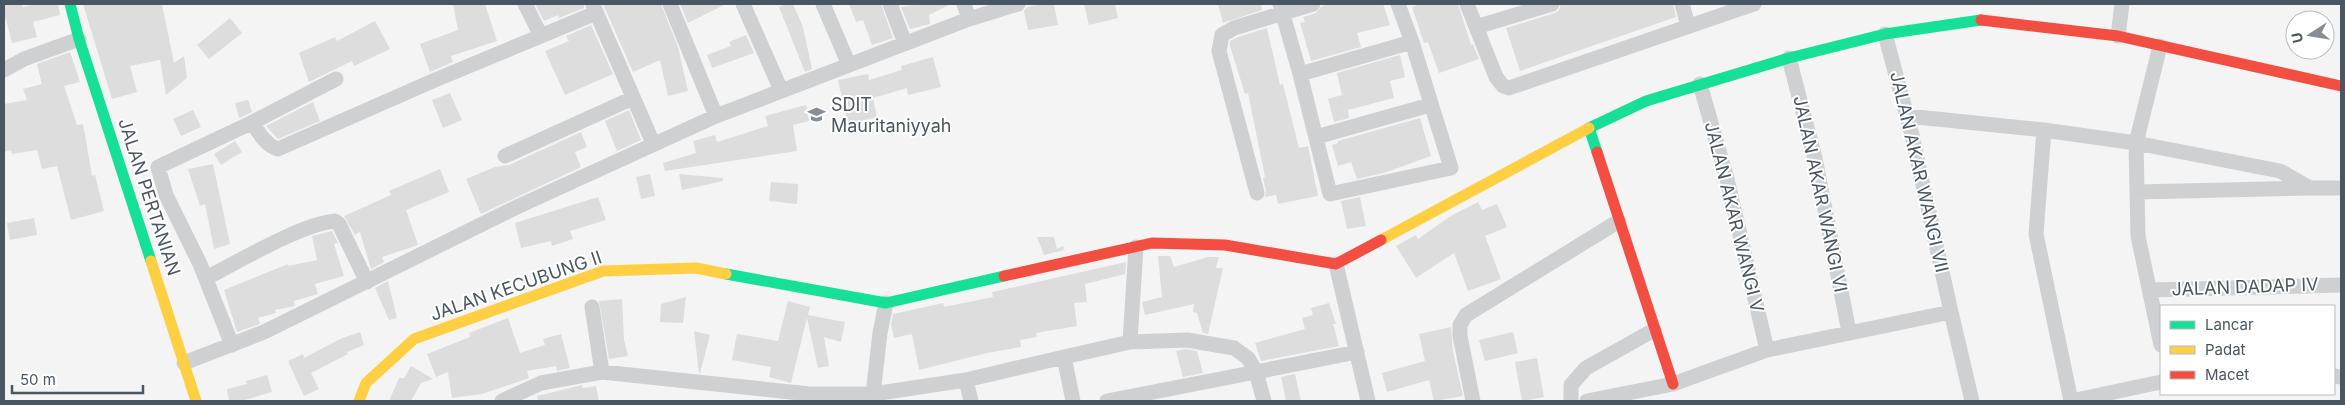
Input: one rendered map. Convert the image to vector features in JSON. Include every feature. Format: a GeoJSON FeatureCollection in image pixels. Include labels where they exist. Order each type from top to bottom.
{"type":"FeatureCollection","features":[{"type":"Feature","properties":{"kind":"street","name":"JALAN PERTANIAN"},"geometry":{"type":"LineString","coordinates":[[70,4],[79,39],[196,401]]}},
{"type":"Feature","properties":{"kind":"street"},"geometry":{"type":"LineString","coordinates":[[525,4],[541,36]]}},
{"type":"Feature","properties":{"kind":"street"},"geometry":{"type":"LineString","coordinates":[[670,4],[716,116]]}},
{"type":"Feature","properties":{"kind":"street"},"geometry":{"type":"LineString","coordinates":[[743,4],[781,90]]}},
{"type":"Feature","properties":{"kind":"street"},"geometry":{"type":"LineString","coordinates":[[823,4],[849,65]]}},
{"type":"Feature","properties":{"kind":"street"},"geometry":{"type":"LineString","coordinates":[[890,4],[905,43]]}},
{"type":"Feature","properties":{"kind":"street"},"geometry":{"type":"LineString","coordinates":[[964,4],[969,18]]}},
{"type":"Feature","properties":{"kind":"street"},"geometry":{"type":"LineString","coordinates":[[184,363],[232,345],[367,282],[653,143],[781,90],[969,18],[1018,4]]}},
{"type":"Feature","properties":{"kind":"street"},"geometry":{"type":"LineString","coordinates":[[1257,193],[1219,51],[1222,35],[1282,8],[1312,4]]}},
{"type":"Feature","properties":{"kind":"street"},"geometry":{"type":"LineString","coordinates":[[1282,8],[1330,194],[1451,168],[1412,42],[1398,4]]}},
{"type":"Feature","properties":{"kind":"street"},"geometry":{"type":"LineString","coordinates":[[1467,4],[1496,77],[1503,86],[1509,88],[1688,25],[1754,4]]}},
{"type":"Feature","properties":{"kind":"street"},"geometry":{"type":"LineString","coordinates":[[1476,27],[1552,4]]}},
{"type":"Feature","properties":{"kind":"street"},"geometry":{"type":"LineString","coordinates":[[1682,4],[1688,25]]}},
{"type":"Feature","properties":{"kind":"street"},"geometry":{"type":"LineString","coordinates":[[2118,36],[2122,4]]}},
{"type":"Feature","properties":{"kind":"street"},"geometry":{"type":"LineString","coordinates":[[253,122],[256,130],[271,146],[278,148],[541,36],[594,9],[653,143]]}},
{"type":"Feature","properties":{"kind":"street"},"geometry":{"type":"LineString","coordinates":[[1368,401],[1336,264],[1589,128],[1646,101],[1789,58],[1885,34],[1985,19],[2118,36],[2341,86]]}},
{"type":"Feature","properties":{"kind":"street","name":"JALAN AKAR WANGI VII"},"geometry":{"type":"LineString","coordinates":[[1885,34],[1907,116],[1972,401]]}},
{"type":"Feature","properties":{"kind":"street"},"geometry":{"type":"LineString","coordinates":[[4,70],[24,59],[79,39]]}},
{"type":"Feature","properties":{"kind":"street"},"geometry":{"type":"LineString","coordinates":[[1300,74],[1412,42]]}},
{"type":"Feature","properties":{"kind":"street"},"geometry":{"type":"LineString","coordinates":[[2160,46],[2136,143],[2138,236],[2160,340]]}},
{"type":"Feature","properties":{"kind":"street","name":"JALAN AKAR WANGI VI"},"geometry":{"type":"LineString","coordinates":[[1789,58],[1815,158],[1849,332]]}},
{"type":"Feature","properties":{"kind":"street"},"geometry":{"type":"LineString","coordinates":[[232,345],[206,278],[166,195],[158,167],[253,122],[336,79]]}},
{"type":"Feature","properties":{"kind":"street","name":"JALAN AKAR WANGI V"},"geometry":{"type":"LineString","coordinates":[[1700,84],[1727,179],[1767,350]]}},
{"type":"Feature","properties":{"kind":"street"},"geometry":{"type":"LineString","coordinates":[[505,156],[633,98]]}},
{"type":"Feature","properties":{"kind":"street"},"geometry":{"type":"LineString","coordinates":[[1316,137],[1430,105]]}},
{"type":"Feature","properties":{"kind":"street"},"geometry":{"type":"LineString","coordinates":[[1907,116],[2044,130],[2136,143],[2280,171],[2310,188]]}},
{"type":"Feature","properties":{"kind":"street"},"geometry":{"type":"LineString","coordinates":[[1589,128],[1673,384]]}},
{"type":"Feature","properties":{"kind":"street"},"geometry":{"type":"LineString","coordinates":[[2044,130],[2036,234],[2071,401],[2160,382]]}},
{"type":"Feature","properties":{"kind":"street"},"geometry":{"type":"LineString","coordinates":[[2137,192],[2341,188]]}},
{"type":"Feature","properties":{"kind":"street"},"geometry":{"type":"LineString","coordinates":[[206,278],[284,239],[311,228],[336,221],[367,282]]}},
{"type":"Feature","properties":{"kind":"street"},"geometry":{"type":"LineString","coordinates":[[1473,401],[1460,336],[1460,325],[1466,315],[1619,221]]}},
{"type":"Feature","properties":{"kind":"street","name":"JALAN KECUBUNG II"},"geometry":{"type":"LineString","coordinates":[[360,401],[366,384],[414,339],[603,271],[696,268],[886,303],[1152,243],[1226,245],[1336,264]]}},
{"type":"Feature","properties":{"kind":"street"},"geometry":{"type":"LineString","coordinates":[[1130,342],[1136,247]]}},
{"type":"Feature","properties":{"kind":"street","name":"JALAN DADAP IV"},"geometry":{"type":"LineString","coordinates":[[2150,290],[2341,285]]}},
{"type":"Feature","properties":{"kind":"street"},"geometry":{"type":"LineString","coordinates":[[874,398],[880,333],[886,303]]}},
{"type":"Feature","properties":{"kind":"street"},"geometry":{"type":"LineString","coordinates":[[592,307],[602,372]]}},
{"type":"Feature","properties":{"kind":"street"},"geometry":{"type":"LineString","coordinates":[[1587,401],[1673,384],[1767,350],[1951,312]]}},
{"type":"Feature","properties":{"kind":"street"},"geometry":{"type":"LineString","coordinates":[[1571,401],[1571,385],[1586,368],[1654,330]]}},
{"type":"Feature","properties":{"kind":"street"},"geometry":{"type":"LineString","coordinates":[[502,401],[541,383],[602,372],[810,394],[874,398],[966,380],[1130,342],[1187,340],[1234,348],[1248,358],[1256,372],[1264,401]]}},
{"type":"Feature","properties":{"kind":"street"},"geometry":{"type":"LineString","coordinates":[[1107,401],[1155,396],[1256,372],[1357,352]]}},
{"type":"Feature","properties":{"kind":"street"},"geometry":{"type":"LineString","coordinates":[[1064,357],[1073,401]]}},
{"type":"Feature","properties":{"kind":"street"},"geometry":{"type":"LineString","coordinates":[[966,380],[971,401]]}},
{"type":"Feature","properties":{"kind":"building"},"geometry":{"type":"Polygon","coordinates":[[[4,4],[22,4],[23,7],[36,4],[58,4],[60,15],[33,22],[37,37],[12,43],[6,19],[4,20],[4,4]]]}},
{"type":"Feature","properties":{"kind":"building"},"geometry":{"type":"Polygon","coordinates":[[[83,4],[162,4],[174,63],[184,56],[187,78],[166,95],[160,60],[130,66],[137,92],[112,99],[83,4]]]}},
{"type":"Feature","properties":{"kind":"building"},"geometry":{"type":"Polygon","coordinates":[[[453,4],[485,4],[497,41],[451,56],[453,62],[430,72],[420,44],[458,30],[453,4]]]}},
{"type":"Feature","properties":{"kind":"building"},"geometry":{"type":"Polygon","coordinates":[[[535,4],[584,4],[584,8],[559,18],[558,15],[544,21],[535,4]]]}},
{"type":"Feature","properties":{"kind":"building"},"geometry":{"type":"Polygon","coordinates":[[[603,4],[661,4],[678,47],[688,91],[668,96],[660,60],[633,72],[603,4]]]}},
{"type":"Feature","properties":{"kind":"building"},"geometry":{"type":"Polygon","coordinates":[[[680,4],[726,4],[688,23],[680,4]]]}},
{"type":"Feature","properties":{"kind":"building"},"geometry":{"type":"Polygon","coordinates":[[[793,4],[803,27],[812,69],[805,72],[779,7],[793,4]]]}},
{"type":"Feature","properties":{"kind":"building"},"geometry":{"type":"Polygon","coordinates":[[[849,4],[881,4],[893,38],[872,45],[863,20],[856,22],[849,4]]]}},
{"type":"Feature","properties":{"kind":"building"},"geometry":{"type":"Polygon","coordinates":[[[921,4],[951,4],[929,15],[930,24],[910,29],[901,7],[921,4]]]}},
{"type":"Feature","properties":{"kind":"building"},"geometry":{"type":"Polygon","coordinates":[[[1054,4],[1058,25],[1028,30],[1024,11],[1027,7],[1054,4]]]}},
{"type":"Feature","properties":{"kind":"building"},"geometry":{"type":"Polygon","coordinates":[[[1084,4],[1115,4],[1118,18],[1089,25],[1084,4]]]}},
{"type":"Feature","properties":{"kind":"building"},"geometry":{"type":"Polygon","coordinates":[[[1218,4],[1261,4],[1262,10],[1223,23],[1218,4]]]}},
{"type":"Feature","properties":{"kind":"building"},"geometry":{"type":"Polygon","coordinates":[[[1331,4],[1383,4],[1390,25],[1357,33],[1361,47],[1311,61],[1300,23],[1305,22],[1303,17],[1316,13],[1322,6],[1331,4]]]}},
{"type":"Feature","properties":{"kind":"building"},"geometry":{"type":"Polygon","coordinates":[[[1416,4],[1458,4],[1471,45],[1473,44],[1479,59],[1439,73],[1428,42],[1424,43],[1412,7],[1416,6],[1416,4]]]}},
{"type":"Feature","properties":{"kind":"building"},"geometry":{"type":"Polygon","coordinates":[[[1561,4],[1673,4],[1676,17],[1520,71],[1506,28],[1555,13],[1559,10],[1561,4]]]}},
{"type":"Feature","properties":{"kind":"building"},"geometry":{"type":"Polygon","coordinates":[[[230,18],[242,33],[209,59],[197,45],[230,18]]]}},
{"type":"Feature","properties":{"kind":"building"},"geometry":{"type":"Polygon","coordinates":[[[375,21],[390,49],[354,66],[352,61],[309,82],[299,53],[335,37],[337,41],[375,21]]]}},
{"type":"Feature","properties":{"kind":"building"},"geometry":{"type":"Polygon","coordinates":[[[591,25],[613,74],[565,95],[545,51],[569,41],[566,36],[591,25]]]}},
{"type":"Feature","properties":{"kind":"building"},"geometry":{"type":"Polygon","coordinates":[[[1267,28],[1280,85],[1283,84],[1299,148],[1308,146],[1318,196],[1278,204],[1276,195],[1265,197],[1266,191],[1263,178],[1265,177],[1248,93],[1245,94],[1230,46],[1230,41],[1238,37],[1267,28]]]}},
{"type":"Feature","properties":{"kind":"building"},"geometry":{"type":"Polygon","coordinates":[[[746,35],[754,53],[712,68],[707,55],[731,46],[729,42],[746,35]]]}},
{"type":"Feature","properties":{"kind":"building"},"geometry":{"type":"Polygon","coordinates":[[[70,52],[80,82],[64,86],[77,125],[83,124],[92,176],[95,175],[104,211],[71,220],[57,166],[42,169],[37,150],[12,154],[11,150],[4,152],[4,104],[27,100],[23,89],[42,84],[37,64],[70,52]]]}},
{"type":"Feature","properties":{"kind":"building"},"geometry":{"type":"Polygon","coordinates":[[[1400,55],[1405,77],[1390,81],[1394,98],[1348,110],[1349,118],[1334,122],[1328,99],[1342,95],[1337,73],[1400,55]]]}},
{"type":"Feature","properties":{"kind":"building"},"geometry":{"type":"Polygon","coordinates":[[[933,57],[941,87],[908,95],[907,88],[873,98],[877,117],[848,124],[838,80],[868,74],[869,80],[902,70],[901,66],[933,57]]]}},
{"type":"Feature","properties":{"kind":"building"},"geometry":{"type":"Polygon","coordinates":[[[450,93],[462,120],[443,128],[432,100],[450,93]]]}},
{"type":"Feature","properties":{"kind":"building"},"geometry":{"type":"Polygon","coordinates":[[[248,100],[252,112],[239,118],[235,103],[248,100]]]}},
{"type":"Feature","properties":{"kind":"building"},"geometry":{"type":"Polygon","coordinates":[[[313,102],[320,121],[278,139],[266,126],[313,102]]]}},
{"type":"Feature","properties":{"kind":"building"},"geometry":{"type":"Polygon","coordinates":[[[806,105],[809,121],[793,125],[797,151],[665,171],[663,163],[696,153],[693,141],[715,135],[717,142],[768,126],[765,116],[806,105]]]}},
{"type":"Feature","properties":{"kind":"building"},"geometry":{"type":"Polygon","coordinates":[[[193,110],[201,127],[181,136],[173,119],[193,110]]]}},
{"type":"Feature","properties":{"kind":"building"},"geometry":{"type":"Polygon","coordinates":[[[629,110],[641,140],[617,151],[605,121],[629,110]]]}},
{"type":"Feature","properties":{"kind":"building"},"geometry":{"type":"Polygon","coordinates":[[[1420,118],[1431,156],[1384,173],[1357,179],[1351,162],[1338,166],[1332,145],[1338,143],[1338,141],[1420,118]]]}},
{"type":"Feature","properties":{"kind":"building"},"geometry":{"type":"Polygon","coordinates":[[[581,132],[587,147],[575,152],[581,167],[481,214],[466,179],[495,167],[509,165],[581,132]]]}},
{"type":"Feature","properties":{"kind":"building"},"geometry":{"type":"Polygon","coordinates":[[[235,141],[242,152],[221,165],[214,154],[235,141]]]}},
{"type":"Feature","properties":{"kind":"building"},"geometry":{"type":"Polygon","coordinates":[[[213,164],[230,244],[214,249],[205,204],[200,206],[188,169],[213,164]]]}},
{"type":"Feature","properties":{"kind":"building"},"geometry":{"type":"Polygon","coordinates":[[[440,169],[449,192],[406,210],[418,245],[382,257],[384,262],[371,269],[360,232],[355,235],[344,216],[391,195],[389,191],[440,169]]]}},
{"type":"Feature","properties":{"kind":"building"},"geometry":{"type":"Polygon","coordinates":[[[650,174],[655,196],[641,199],[636,177],[650,174]]]}},
{"type":"Feature","properties":{"kind":"building"},"geometry":{"type":"Polygon","coordinates":[[[679,174],[723,178],[723,181],[682,190],[679,174]]]}},
{"type":"Feature","properties":{"kind":"building"},"geometry":{"type":"Polygon","coordinates":[[[771,182],[798,184],[797,204],[769,201],[771,182]]]}},
{"type":"Feature","properties":{"kind":"building"},"geometry":{"type":"Polygon","coordinates":[[[598,197],[606,220],[570,231],[573,239],[552,246],[551,241],[521,248],[515,223],[598,197]]]}},
{"type":"Feature","properties":{"kind":"building"},"geometry":{"type":"Polygon","coordinates":[[[1360,197],[1366,226],[1347,229],[1341,201],[1360,197]]]}},
{"type":"Feature","properties":{"kind":"building"},"geometry":{"type":"Polygon","coordinates":[[[1478,202],[1482,210],[1497,204],[1507,227],[1485,236],[1501,279],[1468,291],[1454,253],[1416,278],[1396,246],[1416,235],[1418,239],[1449,217],[1478,202]]]}},
{"type":"Feature","properties":{"kind":"building"},"geometry":{"type":"Polygon","coordinates":[[[34,218],[37,235],[10,240],[7,223],[34,218]]]}},
{"type":"Feature","properties":{"kind":"building"},"geometry":{"type":"Polygon","coordinates":[[[332,231],[338,243],[334,244],[344,276],[315,284],[318,294],[294,301],[295,306],[275,310],[276,313],[258,318],[260,324],[237,332],[224,290],[288,264],[288,266],[317,260],[312,236],[332,231]]]}},
{"type":"Feature","properties":{"kind":"building"},"geometry":{"type":"Polygon","coordinates":[[[1037,237],[1054,237],[1057,249],[1063,246],[1064,250],[1044,255],[1037,237]]]}},
{"type":"Feature","properties":{"kind":"building"},"geometry":{"type":"Polygon","coordinates":[[[1158,256],[1170,256],[1174,267],[1208,257],[1219,257],[1216,268],[1223,268],[1208,334],[1203,333],[1197,313],[1193,312],[1194,304],[1145,315],[1142,302],[1162,297],[1158,256]]]}},
{"type":"Feature","properties":{"kind":"building"},"geometry":{"type":"Polygon","coordinates":[[[1126,262],[1125,274],[1085,284],[1087,302],[1074,303],[1077,326],[1036,333],[1037,337],[1020,340],[1021,347],[987,353],[919,370],[912,334],[894,338],[891,325],[893,314],[943,303],[944,307],[993,297],[992,292],[1126,262]]]}},
{"type":"Feature","properties":{"kind":"building"},"geometry":{"type":"Polygon","coordinates":[[[388,281],[397,318],[389,320],[375,288],[388,281]]]}},
{"type":"Feature","properties":{"kind":"building"},"geometry":{"type":"Polygon","coordinates":[[[686,297],[683,323],[660,322],[661,304],[686,297]]]}},
{"type":"Feature","properties":{"kind":"building"},"geometry":{"type":"Polygon","coordinates":[[[622,299],[624,340],[628,356],[609,359],[599,301],[622,299]]]}},
{"type":"Feature","properties":{"kind":"building"},"geometry":{"type":"Polygon","coordinates":[[[788,301],[810,307],[808,315],[845,322],[841,342],[824,337],[829,366],[818,368],[807,318],[791,383],[769,377],[771,367],[732,360],[737,334],[778,341],[788,301]]]}},
{"type":"Feature","properties":{"kind":"building"},"geometry":{"type":"Polygon","coordinates":[[[1329,303],[1336,324],[1333,324],[1339,346],[1261,361],[1255,343],[1305,329],[1302,318],[1313,315],[1311,308],[1329,303]]]}},
{"type":"Feature","properties":{"kind":"building"},"geometry":{"type":"Polygon","coordinates":[[[508,318],[520,353],[545,345],[543,339],[561,334],[570,368],[557,371],[556,366],[527,371],[529,378],[482,394],[452,398],[448,372],[436,377],[427,354],[470,337],[469,333],[508,318]]]}},
{"type":"Feature","properties":{"kind":"building"},"geometry":{"type":"Polygon","coordinates":[[[1451,327],[1453,351],[1463,396],[1434,401],[1429,380],[1387,392],[1382,373],[1425,361],[1419,334],[1451,327]]]}},
{"type":"Feature","properties":{"kind":"building"},"geometry":{"type":"Polygon","coordinates":[[[694,331],[710,335],[700,373],[699,373],[694,331]]]}},
{"type":"Feature","properties":{"kind":"building"},"geometry":{"type":"Polygon","coordinates":[[[360,332],[364,345],[347,352],[348,354],[311,373],[319,389],[304,396],[288,361],[303,354],[304,358],[340,339],[360,332]]]}},
{"type":"Feature","properties":{"kind":"building"},"geometry":{"type":"Polygon","coordinates":[[[1513,332],[1518,353],[1485,361],[1479,340],[1513,332]]]}},
{"type":"Feature","properties":{"kind":"building"},"geometry":{"type":"Polygon","coordinates":[[[1186,349],[1197,351],[1203,373],[1183,377],[1176,351],[1186,349]]]}},
{"type":"Feature","properties":{"kind":"building"},"geometry":{"type":"Polygon","coordinates":[[[1537,358],[1544,397],[1522,401],[1515,362],[1537,358]]]}},
{"type":"Feature","properties":{"kind":"building"},"geometry":{"type":"Polygon","coordinates":[[[411,366],[433,379],[421,383],[411,401],[389,401],[399,378],[404,378],[411,366]]]}},
{"type":"Feature","properties":{"kind":"building"},"geometry":{"type":"Polygon","coordinates":[[[1295,374],[1301,401],[1286,401],[1281,377],[1295,374]]]}},
{"type":"Feature","properties":{"kind":"building"},"geometry":{"type":"Polygon","coordinates":[[[267,375],[272,392],[241,401],[229,401],[227,389],[247,384],[246,381],[267,375]]]}},
{"type":"Feature","properties":{"kind":"building"},"geometry":{"type":"Polygon","coordinates":[[[582,385],[583,388],[596,386],[599,401],[538,401],[537,396],[582,385]]]}},
{"type":"Feature","properties":{"kind":"traffic: fast"},"geometry":{"type":"LineString","coordinates":[[70,4],[79,39],[151,261]]}},
{"type":"Feature","properties":{"kind":"traffic: fast"},"geometry":{"type":"LineString","coordinates":[[1597,152],[1589,128],[1646,101],[1789,58],[1885,34],[1981,20]]}},
{"type":"Feature","properties":{"kind":"traffic: fast"},"geometry":{"type":"LineString","coordinates":[[726,274],[886,303],[1004,276]]}},
{"type":"Feature","properties":{"kind":"traffic: slow"},"geometry":{"type":"LineString","coordinates":[[1381,240],[1589,128]]}},
{"type":"Feature","properties":{"kind":"traffic: slow"},"geometry":{"type":"LineString","coordinates":[[151,261],[196,401]]}},
{"type":"Feature","properties":{"kind":"traffic: slow"},"geometry":{"type":"LineString","coordinates":[[359,401],[366,383],[414,339],[603,271],[696,268],[726,274]]}},
{"type":"Feature","properties":{"kind":"traffic: jam"},"geometry":{"type":"LineString","coordinates":[[1981,20],[2118,36],[2341,86]]}},
{"type":"Feature","properties":{"kind":"traffic: jam"},"geometry":{"type":"LineString","coordinates":[[1597,152],[1673,384]]}},
{"type":"Feature","properties":{"kind":"traffic: jam"},"geometry":{"type":"LineString","coordinates":[[1004,276],[1152,243],[1225,245],[1336,264],[1381,240]]}},
{"type":"Feature","properties":{"kind":"place","name":"SDIT Mauritaniyyah"},"geometry":{"type":"Point","coordinates":[817,115]}}]}
